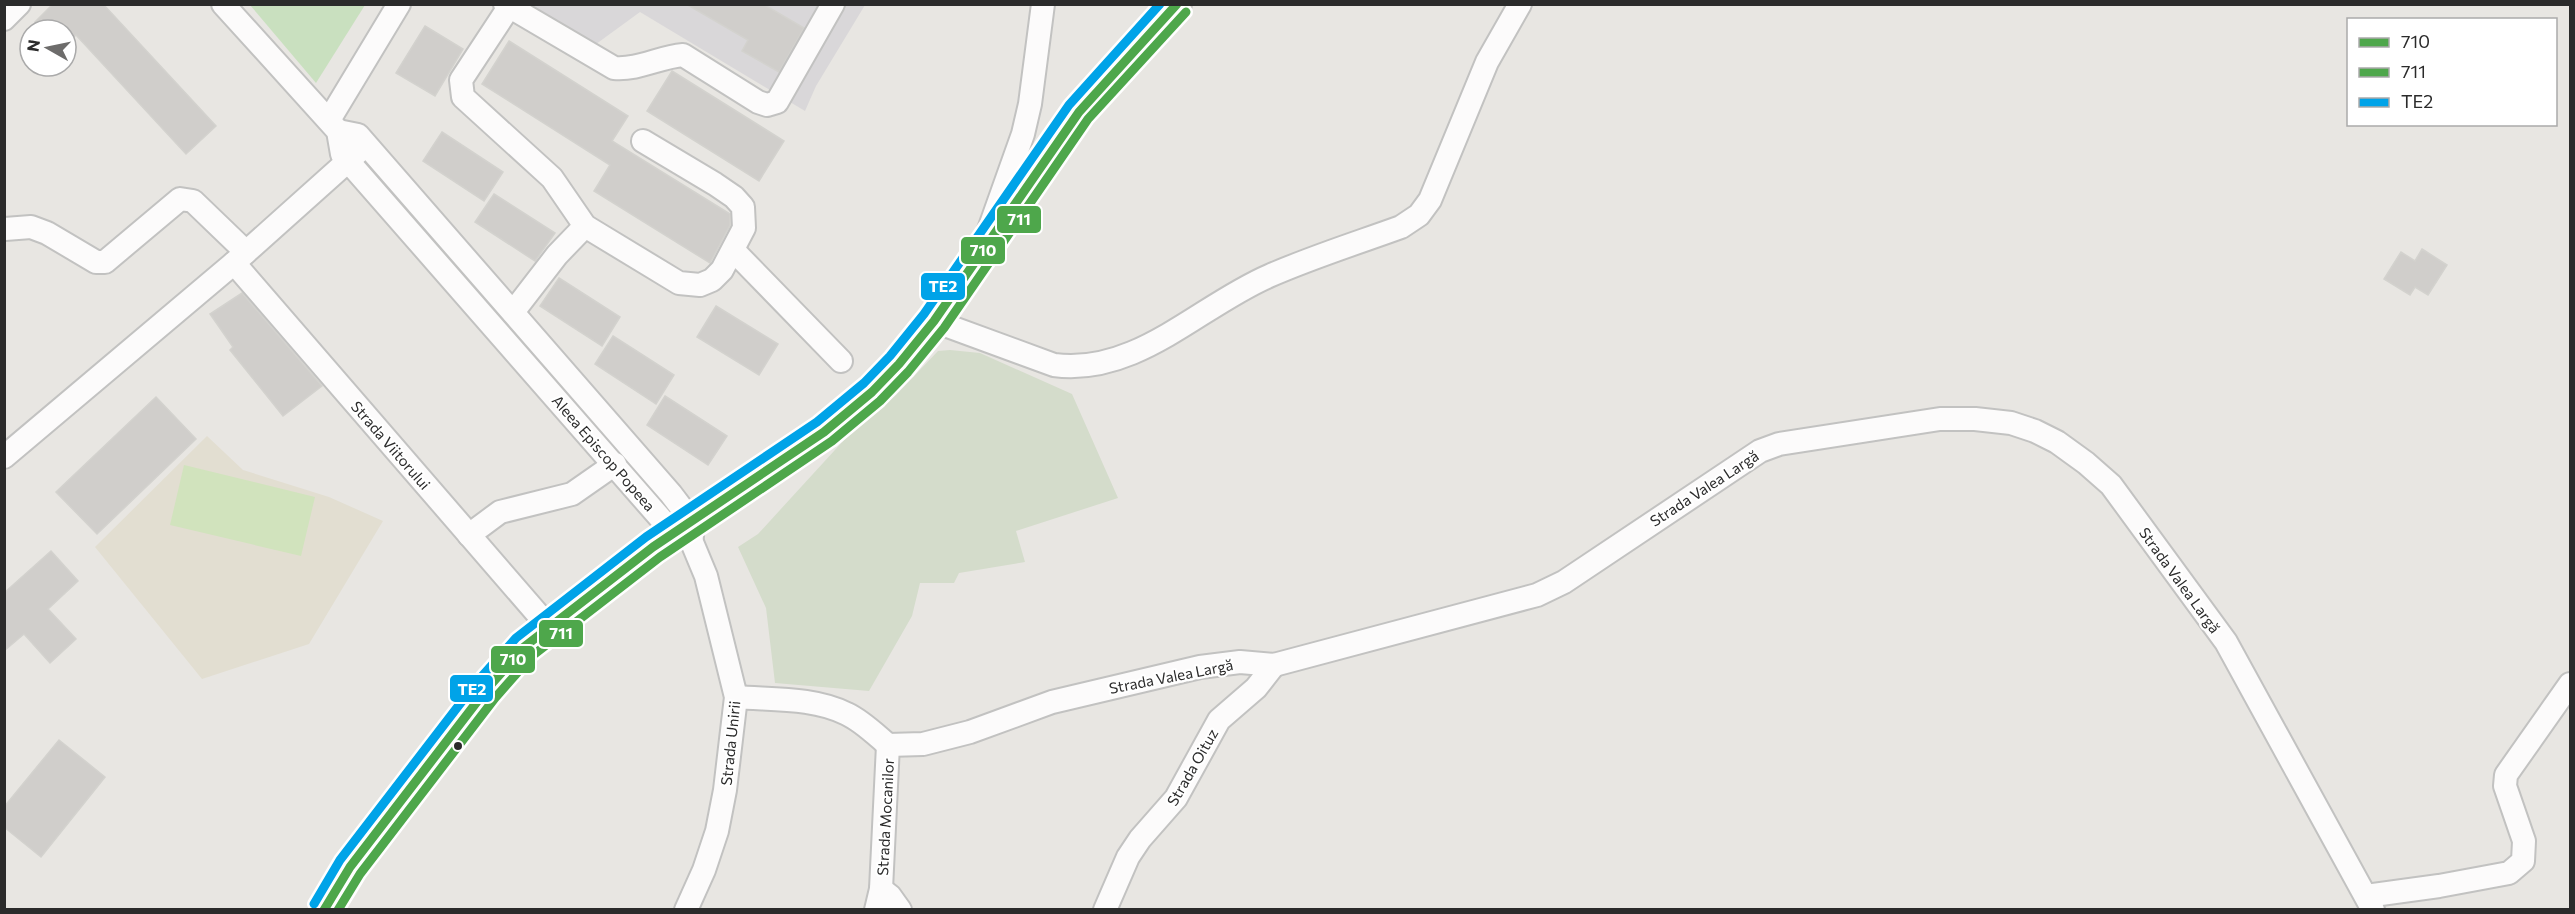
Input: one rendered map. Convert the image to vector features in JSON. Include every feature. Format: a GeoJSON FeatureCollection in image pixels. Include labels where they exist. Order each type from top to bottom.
{"type":"FeatureCollection","features":[{"type":"Feature","properties":{"kind":"main road"},"geometry":{"type":"LineString","coordinates":[[324,909],[350,867],[486,690],[524,647],[548,626],[824,432],[852,410],[899,364],[934,321],[1079,112],[1177,4]]}},
{"type":"Feature","properties":{"kind":"street"},"geometry":{"type":"LineString","coordinates":[[4,19],[19,4]]}},
{"type":"Feature","properties":{"kind":"street","name":"Aleea Episcop Popeea"},"geometry":{"type":"LineString","coordinates":[[223,4],[334,125],[358,135],[671,494],[685,531]]}},
{"type":"Feature","properties":{"kind":"street"},"geometry":{"type":"LineString","coordinates":[[334,125],[399,4]]}},
{"type":"Feature","properties":{"kind":"street"},"geometry":{"type":"LineString","coordinates":[[643,141],[715,184],[734,197],[742,207],[744,228],[734,251],[722,270],[712,280],[690,286],[679,283],[585,226],[552,178],[463,98],[460,90],[461,81],[507,6],[614,68],[628,69],[668,56],[683,55],[758,102],[767,105],[777,102],[833,4]]}},
{"type":"Feature","properties":{"kind":"street"},"geometry":{"type":"LineString","coordinates":[[987,242],[986,232],[1023,134],[1030,104],[1043,4]]}},
{"type":"Feature","properties":{"kind":"street"},"geometry":{"type":"LineString","coordinates":[[934,321],[1054,365],[1073,368],[1092,367],[1118,358],[1170,334],[1269,275],[1401,227],[1419,215],[1430,200],[1487,62],[1520,4]]}},
{"type":"Feature","properties":{"kind":"street","name":"Aleea Episcop Popeea"},"geometry":{"type":"LineString","coordinates":[[334,125],[342,154],[348,161],[615,464],[685,531]]}},
{"type":"Feature","properties":{"kind":"street"},"geometry":{"type":"LineString","coordinates":[[6,452],[240,258],[366,145]]}},
{"type":"Feature","properties":{"kind":"street","name":"Strada Viitorului"},"geometry":{"type":"LineString","coordinates":[[5,229],[31,227],[47,233],[96,262],[105,262],[180,199],[193,201],[469,535],[548,626]]}},
{"type":"Feature","properties":{"kind":"street"},"geometry":{"type":"LineString","coordinates":[[513,312],[557,255],[585,226]]}},
{"type":"Feature","properties":{"kind":"street"},"geometry":{"type":"LineString","coordinates":[[734,251],[841,361]]}},
{"type":"Feature","properties":{"kind":"street","name":"Strada Valea Largă"},"geometry":{"type":"LineString","coordinates":[[888,745],[923,744],[970,732],[1052,702],[1200,667],[1240,662],[1274,665],[1552,589],[1760,451],[1779,444],[1941,419],[1975,419],[2011,423],[2056,442],[2086,463],[2111,485],[2226,642],[2370,903]]}},
{"type":"Feature","properties":{"kind":"street"},"geometry":{"type":"LineString","coordinates":[[469,535],[500,512],[572,494],[615,464]]}},
{"type":"Feature","properties":{"kind":"street","name":"Strada Unirii"},"geometry":{"type":"LineString","coordinates":[[685,531],[712,598],[736,697],[725,790],[717,831],[704,870],[686,909]]}},
{"type":"Feature","properties":{"kind":"street","name":"Strada Oituz"},"geometry":{"type":"LineString","coordinates":[[1106,909],[1128,857],[1140,839],[1176,798],[1219,720],[1256,688],[1274,665]]}},
{"type":"Feature","properties":{"kind":"street"},"geometry":{"type":"LineString","coordinates":[[2370,903],[2439,886],[2509,873],[2523,861],[2524,842],[2505,786],[2506,775],[2571,684]]}},
{"type":"Feature","properties":{"kind":"street","name":"Strada Mocanilor"},"geometry":{"type":"LineString","coordinates":[[736,697],[809,703],[828,707],[847,714],[888,745],[879,899]]}},
{"type":"Feature","properties":{"kind":"street"},"geometry":{"type":"LineString","coordinates":[[879,899],[890,896],[900,909]]}},
{"type":"Feature","properties":{"kind":"shaded area"},"geometry":{"type":"Polygon","coordinates":[[[521,5],[865,5],[816,86],[805,111],[640,12],[592,47],[521,5]]]}},
{"type":"Feature","properties":{"kind":"shaded area"},"geometry":{"type":"Polygon","coordinates":[[[207,436],[243,470],[329,497],[383,521],[309,644],[202,679],[95,547],[207,436]]]}},
{"type":"Feature","properties":{"kind":"green space"},"geometry":{"type":"Polygon","coordinates":[[[250,5],[365,5],[316,83],[250,5]]]}},
{"type":"Feature","properties":{"kind":"green space"},"geometry":{"type":"Polygon","coordinates":[[[938,351],[980,353],[1072,394],[1118,498],[1016,531],[1025,562],[959,573],[954,583],[920,583],[912,616],[869,691],[775,683],[766,608],[738,547],[758,534],[845,439],[896,395],[938,351]]]}},
{"type":"Feature","properties":{"kind":"green space"},"geometry":{"type":"Polygon","coordinates":[[[184,465],[315,497],[301,556],[170,525],[184,465]]]}},
{"type":"Feature","properties":{"kind":"building"},"geometry":{"type":"Polygon","coordinates":[[[53,4],[103,4],[216,126],[186,154],[78,37],[78,18],[39,18],[53,4]]]}},
{"type":"Feature","properties":{"kind":"building"},"geometry":{"type":"Polygon","coordinates":[[[686,4],[763,4],[804,28],[779,72],[742,51],[748,40],[686,4]]]}},
{"type":"Feature","properties":{"kind":"building"},"geometry":{"type":"Polygon","coordinates":[[[425,26],[463,49],[435,96],[396,73],[425,26]]]}},
{"type":"Feature","properties":{"kind":"building"},"geometry":{"type":"Polygon","coordinates":[[[509,41],[628,116],[612,141],[730,214],[730,225],[710,263],[594,191],[610,165],[482,84],[509,41]]]}},
{"type":"Feature","properties":{"kind":"building"},"geometry":{"type":"Polygon","coordinates":[[[672,71],[784,141],[759,181],[647,111],[672,71]]]}},
{"type":"Feature","properties":{"kind":"building"},"geometry":{"type":"Polygon","coordinates":[[[442,132],[503,172],[484,201],[423,161],[442,132]]]}},
{"type":"Feature","properties":{"kind":"building"},"geometry":{"type":"Polygon","coordinates":[[[494,194],[555,233],[535,261],[475,222],[494,194]]]}},
{"type":"Feature","properties":{"kind":"building"},"geometry":{"type":"Polygon","coordinates":[[[2422,249],[2447,265],[2428,295],[2415,287],[2410,295],[2384,279],[2401,252],[2415,261],[2422,249]]]}},
{"type":"Feature","properties":{"kind":"building"},"geometry":{"type":"Polygon","coordinates":[[[559,278],[620,317],[602,346],[540,306],[559,278]]]}},
{"type":"Feature","properties":{"kind":"building"},"geometry":{"type":"Polygon","coordinates":[[[242,293],[322,386],[283,416],[230,350],[233,347],[210,314],[242,293]]]}},
{"type":"Feature","properties":{"kind":"building"},"geometry":{"type":"Polygon","coordinates":[[[716,306],[778,344],[759,375],[697,337],[716,306]]]}},
{"type":"Feature","properties":{"kind":"building"},"geometry":{"type":"Polygon","coordinates":[[[613,336],[674,375],[656,404],[595,364],[613,336]]]}},
{"type":"Feature","properties":{"kind":"building"},"geometry":{"type":"Polygon","coordinates":[[[665,396],[727,436],[708,465],[647,425],[665,396]]]}},
{"type":"Feature","properties":{"kind":"building"},"geometry":{"type":"Polygon","coordinates":[[[156,397],[196,439],[97,534],[56,492],[156,397]]]}},
{"type":"Feature","properties":{"kind":"building"},"geometry":{"type":"Polygon","coordinates":[[[51,551],[78,581],[48,609],[76,639],[50,663],[24,634],[4,651],[4,593],[51,551]]]}},
{"type":"Feature","properties":{"kind":"building"},"geometry":{"type":"Polygon","coordinates":[[[59,740],[105,777],[41,857],[4,827],[4,807],[59,740]]]}},
{"type":"Feature","properties":{"kind":"transit line","name":"TE2"},"geometry":{"type":"LineString","coordinates":[[314,904],[340,860],[476,683],[516,638],[646,537],[817,422],[864,383],[890,356],[924,314],[1069,105],[1160,4]]}},
{"type":"Feature","properties":{"kind":"transit line","name":"710"},"geometry":{"type":"LineString","coordinates":[[324,910],[350,867],[486,690],[524,647],[653,547],[824,432],[872,392],[899,364],[934,321],[1079,112],[1177,4]]}},
{"type":"Feature","properties":{"kind":"transit line","name":"711"},"geometry":{"type":"LineString","coordinates":[[338,910],[360,874],[495,698],[532,656],[660,557],[832,441],[880,401],[908,372],[944,328],[1088,119],[1186,12]]}}]}
